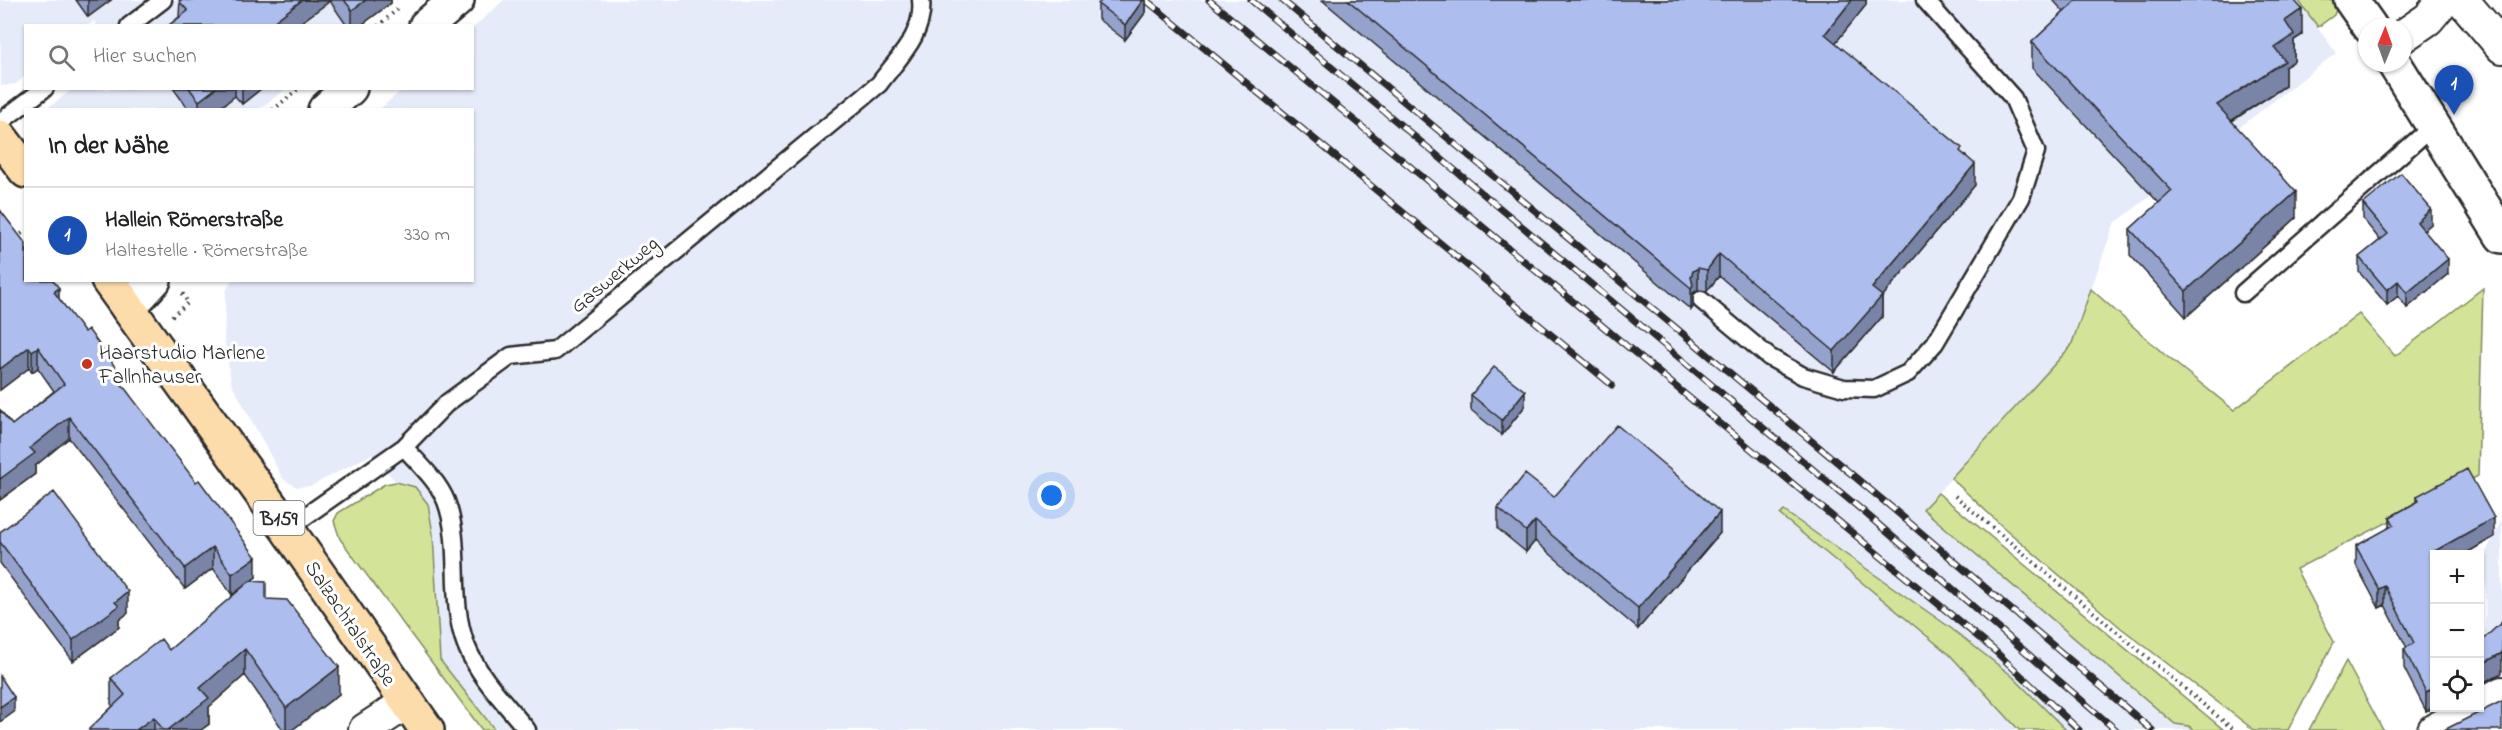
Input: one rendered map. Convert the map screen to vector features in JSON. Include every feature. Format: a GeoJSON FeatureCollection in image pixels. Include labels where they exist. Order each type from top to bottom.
{"type":"FeatureCollection","features":[{"type":"Feature","properties":{"kind":"main road"},"geometry":{"type":"LineString","coordinates":[[0,137],[24,168]]}},
{"type":"Feature","properties":{"kind":"main road","name":"Salzachtalstraße"},"geometry":{"type":"LineString","coordinates":[[109,282],[427,730]]}},
{"type":"Feature","properties":{"kind":"street"},"geometry":{"type":"LineString","coordinates":[[414,16],[457,0]]}},
{"type":"Feature","properties":{"kind":"street"},"geometry":{"type":"LineString","coordinates":[[2351,0],[2364,18]]}},
{"type":"Feature","properties":{"kind":"street"},"geometry":{"type":"LineString","coordinates":[[2412,30],[2428,19],[2444,0]]}},
{"type":"Feature","properties":{"kind":"street"},"geometry":{"type":"LineString","coordinates":[[2462,0],[2502,47]]}},
{"type":"Feature","properties":{"kind":"street"},"geometry":{"type":"LineString","coordinates":[[2400,72],[2502,236]]}},
{"type":"Feature","properties":{"kind":"street"},"geometry":{"type":"LineString","coordinates":[[327,108],[348,90]]}},
{"type":"Feature","properties":{"kind":"street"},"geometry":{"type":"LineString","coordinates":[[128,308],[152,282]]}},
{"type":"Feature","properties":{"kind":"street"},"geometry":{"type":"LineString","coordinates":[[2484,703],[2502,693]]}},
{"type":"Feature","properties":{"kind":"street"},"geometry":{"type":"LineString","coordinates":[[365,730],[406,703]]}},
{"type":"Feature","properties":{"kind":"street"},"geometry":{"type":"LineString","coordinates":[[2434,730],[2468,712]]}},
{"type":"Feature","properties":{"kind":"lane"},"geometry":{"type":"LineString","coordinates":[[132,24],[164,0]]}},
{"type":"Feature","properties":{"kind":"lane","name":"Gaswerkweg"},"geometry":{"type":"LineString","coordinates":[[287,530],[404,447],[447,403],[511,356],[555,351],[879,84],[916,35],[922,11],[921,0]]}},
{"type":"Feature","properties":{"kind":"lane"},"geometry":{"type":"LineString","coordinates":[[1701,300],[1769,357],[1803,376],[1844,388],[1874,389],[1908,373],[1935,343],[2021,198],[2036,151],[2013,98],[1925,0]]}},
{"type":"Feature","properties":{"kind":"lane"},"geometry":{"type":"LineString","coordinates":[[0,122],[42,90]]}},
{"type":"Feature","properties":{"kind":"lane"},"geometry":{"type":"LineString","coordinates":[[2243,293],[2433,126]]}},
{"type":"Feature","properties":{"kind":"lane"},"geometry":{"type":"LineString","coordinates":[[404,447],[430,476],[446,499],[452,523],[456,606],[466,645],[482,673],[527,730]]}},
{"type":"Feature","properties":{"kind":"path"},"geometry":{"type":"LineString","coordinates":[[385,24],[414,16]]}},
{"type":"Feature","properties":{"kind":"path"},"geometry":{"type":"LineString","coordinates":[[275,108],[297,90]]}},
{"type":"Feature","properties":{"kind":"path"},"geometry":{"type":"LineString","coordinates":[[8,242],[24,232]]}},
{"type":"Feature","properties":{"kind":"path"},"geometry":{"type":"LineString","coordinates":[[1955,496],[2234,730]]}},
{"type":"Feature","properties":{"kind":"shaded area"},"geometry":{"type":"Polygon","coordinates":[[[0,0],[346,0],[364,24],[96,24],[94,21],[90,24],[24,24],[24,77],[16,84],[1,86],[0,0]]]}},
{"type":"Feature","properties":{"kind":"shaded area"},"geometry":{"type":"Polygon","coordinates":[[[504,0],[2298,0],[2336,53],[2114,224],[2071,346],[1923,509],[2175,724],[2189,726],[2193,730],[495,730],[440,660],[433,534],[415,487],[396,482],[372,454],[311,486],[297,487],[283,479],[231,382],[224,338],[226,291],[231,282],[474,282],[474,108],[381,108],[402,90],[474,90],[474,27],[504,0]]]}},
{"type":"Feature","properties":{"kind":"shaded area"},"geometry":{"type":"Polygon","coordinates":[[[72,90],[285,90],[260,108],[48,108],[72,90]]]}},
{"type":"Feature","properties":{"kind":"shaded area"},"geometry":{"type":"Polygon","coordinates":[[[2502,520],[2502,678],[2485,650],[2486,552],[2502,520]]]}},
{"type":"Feature","properties":{"kind":"green space"},"geometry":{"type":"Polygon","coordinates":[[[2298,0],[2333,0],[2337,7],[2334,15],[2318,27],[2298,0]]]}},
{"type":"Feature","properties":{"kind":"green space"},"geometry":{"type":"Polygon","coordinates":[[[2483,288],[2478,476],[2296,569],[2334,642],[2288,730],[2254,730],[2121,628],[2003,527],[1951,478],[2071,346],[2091,289],[2164,354],[2234,410],[2359,314],[2395,356],[2483,288]]]}},
{"type":"Feature","properties":{"kind":"green space"},"geometry":{"type":"Polygon","coordinates":[[[396,482],[415,487],[428,504],[433,534],[440,660],[495,730],[482,730],[340,539],[334,521],[338,513],[385,484],[396,482]]]}},
{"type":"Feature","properties":{"kind":"green space"},"geometry":{"type":"Polygon","coordinates":[[[1938,493],[2224,730],[2193,730],[2189,726],[2175,724],[1923,509],[1938,493]]]}},
{"type":"Feature","properties":{"kind":"green space"},"geometry":{"type":"Polygon","coordinates":[[[1784,511],[1948,626],[2011,675],[2066,730],[2019,730],[1950,655],[1780,515],[1784,511]]]}},
{"type":"Feature","properties":{"kind":"green space"},"geometry":{"type":"Polygon","coordinates":[[[2346,661],[2383,730],[2309,730],[2346,661]]]}},
{"type":"Feature","properties":{"kind":"building"},"geometry":{"type":"Polygon","coordinates":[[[302,0],[271,24],[171,24],[188,11],[179,1],[302,0]]]}},
{"type":"Feature","properties":{"kind":"building"},"geometry":{"type":"Polygon","coordinates":[[[344,0],[366,0],[352,10],[344,0]]]}},
{"type":"Feature","properties":{"kind":"building"},"geometry":{"type":"Polygon","coordinates":[[[1102,0],[1143,0],[1125,25],[1098,4],[1102,0]]]}},
{"type":"Feature","properties":{"kind":"building"},"geometry":{"type":"Polygon","coordinates":[[[1348,0],[1852,0],[1825,34],[1962,148],[1960,151],[1975,164],[1872,288],[1882,296],[1834,351],[1719,254],[1707,270],[1698,268],[1693,271],[1691,288],[1348,0]]]}},
{"type":"Feature","properties":{"kind":"building"},"geometry":{"type":"Polygon","coordinates":[[[2077,0],[2294,0],[2302,9],[2285,21],[2294,35],[2275,48],[2285,61],[2217,105],[2296,192],[2186,291],[2130,229],[2172,191],[2032,42],[2077,0]]]}},
{"type":"Feature","properties":{"kind":"building"},"geometry":{"type":"Polygon","coordinates":[[[191,90],[213,90],[199,101],[191,90]]]}},
{"type":"Feature","properties":{"kind":"building"},"geometry":{"type":"Polygon","coordinates":[[[2401,173],[2431,209],[2417,222],[2448,259],[2407,293],[2398,281],[2387,290],[2359,257],[2388,234],[2363,204],[2401,173]]]}},
{"type":"Feature","properties":{"kind":"building"},"geometry":{"type":"Polygon","coordinates":[[[0,210],[24,241],[24,282],[54,282],[59,288],[54,292],[84,332],[88,329],[121,375],[117,378],[196,482],[199,480],[256,557],[232,574],[213,547],[185,568],[69,417],[30,448],[35,453],[0,479],[0,410],[12,425],[64,384],[38,347],[32,351],[29,347],[0,369],[0,210]]]}},
{"type":"Feature","properties":{"kind":"building"},"geometry":{"type":"Polygon","coordinates":[[[1494,367],[1525,391],[1502,420],[1471,395],[1494,367]]]}},
{"type":"Feature","properties":{"kind":"building"},"geometry":{"type":"Polygon","coordinates":[[[1617,425],[1720,512],[1638,608],[1535,521],[1526,531],[1498,508],[1525,474],[1554,497],[1617,425]]]}},
{"type":"Feature","properties":{"kind":"building"},"geometry":{"type":"Polygon","coordinates":[[[2467,469],[2494,518],[2436,550],[2430,550],[2430,690],[2426,692],[2404,649],[2414,643],[2385,586],[2379,589],[2356,546],[2394,525],[2390,517],[2419,501],[2417,496],[2467,469]]]}},
{"type":"Feature","properties":{"kind":"building"},"geometry":{"type":"Polygon","coordinates":[[[54,492],[128,592],[115,602],[119,606],[73,640],[0,542],[0,532],[54,492]]]}},
{"type":"Feature","properties":{"kind":"building"},"geometry":{"type":"Polygon","coordinates":[[[250,581],[266,582],[266,599],[287,600],[339,667],[286,708],[245,649],[200,688],[209,698],[168,730],[163,730],[154,717],[136,730],[89,729],[125,695],[111,678],[161,639],[169,650],[250,581]]]}},
{"type":"Feature","properties":{"kind":"building"},"geometry":{"type":"Polygon","coordinates":[[[2502,622],[2502,653],[2484,663],[2484,658],[2484,638],[2502,622]]]}},
{"type":"Feature","properties":{"kind":"building"},"geometry":{"type":"Polygon","coordinates":[[[0,676],[14,697],[0,707],[0,676]]]}},
{"type":"Feature","properties":{"kind":"building"},"geometry":{"type":"Polygon","coordinates":[[[2502,701],[2502,730],[2444,730],[2484,712],[2502,701]]]}},
{"type":"Feature","properties":{"kind":"railway"},"geometry":{"type":"LineString","coordinates":[[1146,0],[1612,385]]}},
{"type":"Feature","properties":{"kind":"railway"},"geometry":{"type":"LineString","coordinates":[[1209,0],[1995,651],[2079,730]]}},
{"type":"Feature","properties":{"kind":"railway"},"geometry":{"type":"LineString","coordinates":[[1251,0],[1864,512],[2116,730]]}},
{"type":"Feature","properties":{"kind":"railway"},"geometry":{"type":"LineString","coordinates":[[1282,0],[1891,507],[2152,730]]}},
{"type":"Feature","properties":{"kind":"place","name":"Hallein Römerstraße"},"geometry":{"type":"Point","coordinates":[2454,115]}},
{"type":"Feature","properties":{"kind":"place","name":"Haarstudio Marlene Fallnhauser"},"geometry":{"type":"Point","coordinates":[87,364]}}]}
